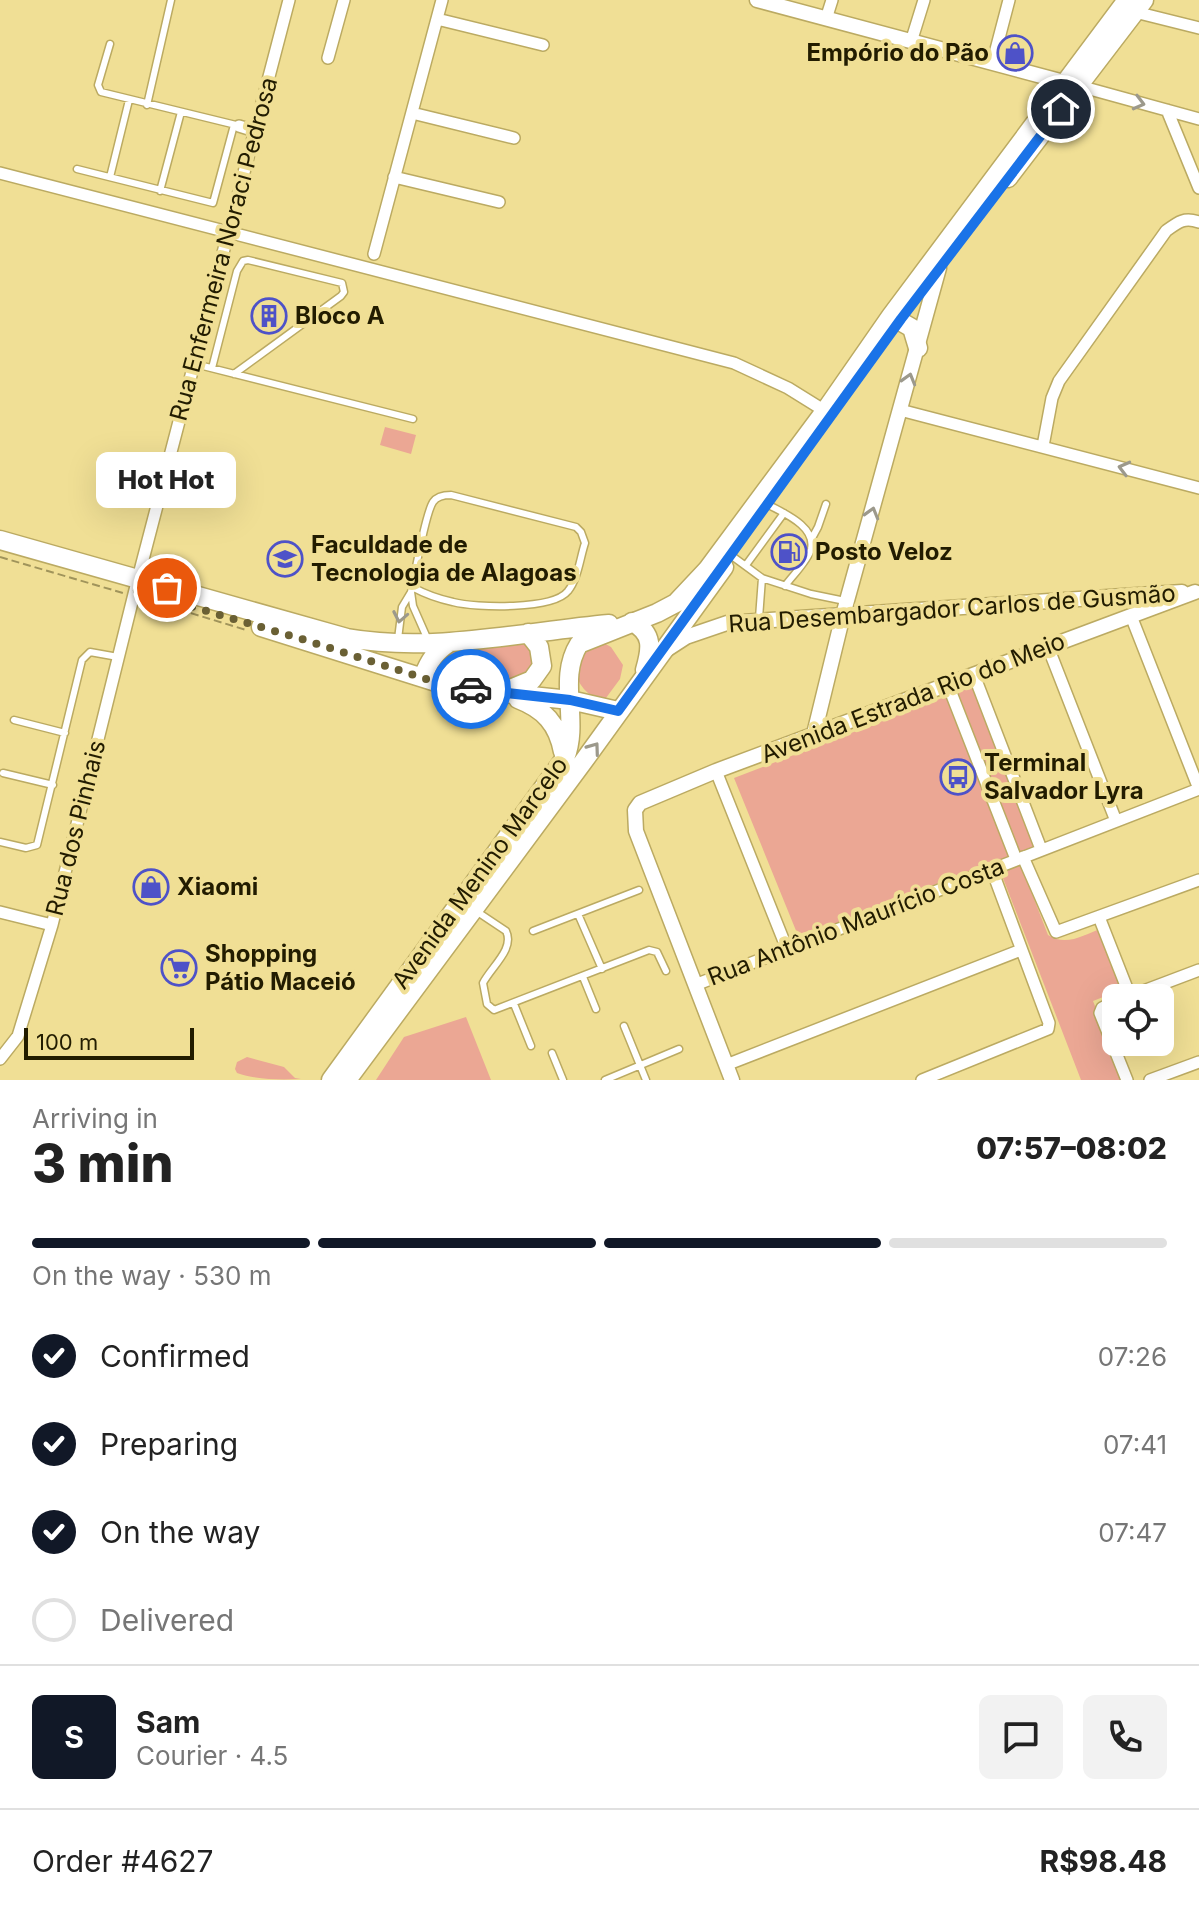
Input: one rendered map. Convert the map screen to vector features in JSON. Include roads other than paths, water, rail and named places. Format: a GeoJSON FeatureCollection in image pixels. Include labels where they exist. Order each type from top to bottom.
{"type":"FeatureCollection","features":[{"type":"Feature","properties":{"kind":"main road","name":"Avenida Menino Marcelo"},"geometry":{"type":"LineString","coordinates":[[331,1080],[565,758],[570,738],[569,668],[579,644],[676,603],[707,570],[1135,4]]}},
{"type":"Feature","properties":{"kind":"main road","name":"Avenida Menino Marcelo"},"geometry":{"type":"LineString","coordinates":[[347,1080],[662,652],[739,560],[776,509],[896,318],[939,268],[1072,84]]}},
{"type":"Feature","properties":{"kind":"main road"},"geometry":{"type":"LineString","coordinates":[[896,318],[912,328],[918,348]]}},
{"type":"Feature","properties":{"kind":"main road"},"geometry":{"type":"LineString","coordinates":[[0,540],[455,688],[570,700],[618,711]]}},
{"type":"Feature","properties":{"kind":"main road"},"geometry":{"type":"LineString","coordinates":[[0,551],[347,638],[398,643],[450,642],[632,622],[641,626],[650,638],[644,677]]}},
{"type":"Feature","properties":{"kind":"main road"},"geometry":{"type":"LineString","coordinates":[[498,692],[532,680],[542,666],[539,647],[528,633]]}},
{"type":"Feature","properties":{"kind":"main road"},"geometry":{"type":"LineString","coordinates":[[423,677],[430,660],[450,642]]}},
{"type":"Feature","properties":{"kind":"main road"},"geometry":{"type":"LineString","coordinates":[[498,692],[534,706],[547,715],[560,735],[565,758]]}},
{"type":"Feature","properties":{"kind":"street","name":"Rua Enfermeira Noraci Pedrosa"},"geometry":{"type":"LineString","coordinates":[[136,585],[289,0]]}},
{"type":"Feature","properties":{"kind":"street"},"geometry":{"type":"LineString","coordinates":[[328,58],[344,0]]}},
{"type":"Feature","properties":{"kind":"street"},"geometry":{"type":"LineString","coordinates":[[374,254],[442,0]]}},
{"type":"Feature","properties":{"kind":"street"},"geometry":{"type":"LineString","coordinates":[[757,0],[993,61],[1199,119]]}},
{"type":"Feature","properties":{"kind":"street"},"geometry":{"type":"LineString","coordinates":[[826,19],[832,0]]}},
{"type":"Feature","properties":{"kind":"street"},"geometry":{"type":"LineString","coordinates":[[911,42],[924,0]]}},
{"type":"Feature","properties":{"kind":"street"},"geometry":{"type":"LineString","coordinates":[[993,61],[1009,0]]}},
{"type":"Feature","properties":{"kind":"street"},"geometry":{"type":"LineString","coordinates":[[1135,4],[1199,28]]}},
{"type":"Feature","properties":{"kind":"street"},"geometry":{"type":"LineString","coordinates":[[437,19],[543,45]]}},
{"type":"Feature","properties":{"kind":"street"},"geometry":{"type":"LineString","coordinates":[[1167,110],[1199,188]]}},
{"type":"Feature","properties":{"kind":"street"},"geometry":{"type":"LineString","coordinates":[[412,113],[514,138]]}},
{"type":"Feature","properties":{"kind":"street"},"geometry":{"type":"LineString","coordinates":[[237,126],[255,131]]}},
{"type":"Feature","properties":{"kind":"street"},"geometry":{"type":"LineString","coordinates":[[0,173],[734,363],[788,388],[825,411]]}},
{"type":"Feature","properties":{"kind":"street"},"geometry":{"type":"LineString","coordinates":[[394,177],[499,202]]}},
{"type":"Feature","properties":{"kind":"street"},"geometry":{"type":"LineString","coordinates":[[1043,446],[1052,398],[1069,366],[1166,231],[1188,218],[1199,222]]}},
{"type":"Feature","properties":{"kind":"street"},"geometry":{"type":"LineString","coordinates":[[814,734],[845,608],[939,268]]}},
{"type":"Feature","properties":{"kind":"street"},"geometry":{"type":"LineString","coordinates":[[900,410],[1199,488]]}},
{"type":"Feature","properties":{"kind":"street","name":"Rua dos Pinhais"},"geometry":{"type":"LineString","coordinates":[[0,1059],[18,1036],[52,925],[136,585]]}},
{"type":"Feature","properties":{"kind":"street","name":"Rua Desembargador Carlos de Gusmão"},"geometry":{"type":"LineString","coordinates":[[662,652],[707,628],[727,623],[845,608],[1197,592]]}},
{"type":"Feature","properties":{"kind":"street","name":"Avenida Estrada Rio do Meio"},"geometry":{"type":"LineString","coordinates":[[695,985],[636,831],[635,810],[649,797],[1197,592]]}},
{"type":"Feature","properties":{"kind":"street"},"geometry":{"type":"LineString","coordinates":[[1095,597],[1107,610],[1107,625]]}},
{"type":"Feature","properties":{"kind":"street"},"geometry":{"type":"LineString","coordinates":[[1131,616],[1199,789]]}},
{"type":"Feature","properties":{"kind":"street"},"geometry":{"type":"LineString","coordinates":[[1048,647],[1116,821]]}},
{"type":"Feature","properties":{"kind":"street"},"geometry":{"type":"LineString","coordinates":[[974,675],[1041,849]]}},
{"type":"Feature","properties":{"kind":"street"},"geometry":{"type":"LineString","coordinates":[[948,685],[1019,858],[1053,931],[1059,933],[1199,880]]}},
{"type":"Feature","properties":{"kind":"street"},"geometry":{"type":"LineString","coordinates":[[716,771],[787,949]]}},
{"type":"Feature","properties":{"kind":"street","name":"Rua Antônio Maurício Costa"},"geometry":{"type":"LineString","coordinates":[[695,985],[1199,789]]}},
{"type":"Feature","properties":{"kind":"street"},"geometry":{"type":"LineString","coordinates":[[922,1080],[1045,1032],[1049,1023],[992,870]]}},
{"type":"Feature","properties":{"kind":"street"},"geometry":{"type":"LineString","coordinates":[[0,912],[52,925]]}},
{"type":"Feature","properties":{"kind":"street"},"geometry":{"type":"LineString","coordinates":[[1099,917],[1122,984]]}},
{"type":"Feature","properties":{"kind":"street"},"geometry":{"type":"LineString","coordinates":[[726,1065],[1021,950]]}},
{"type":"Feature","properties":{"kind":"street"},"geometry":{"type":"LineString","coordinates":[[1162,984],[1199,970]]}},
{"type":"Feature","properties":{"kind":"street"},"geometry":{"type":"LineString","coordinates":[[695,985],[732,1080]]}},
{"type":"Feature","properties":{"kind":"street"},"geometry":{"type":"LineString","coordinates":[[1117,1056],[1127,1080]]}},
{"type":"Feature","properties":{"kind":"street"},"geometry":{"type":"LineString","coordinates":[[1150,1080],[1199,1062]]}},
{"type":"Feature","properties":{"kind":"lane"},"geometry":{"type":"LineString","coordinates":[[147,105],[171,0]]}},
{"type":"Feature","properties":{"kind":"lane"},"geometry":{"type":"LineString","coordinates":[[77,169],[213,203],[237,126],[147,105],[99,89],[110,44]]}},
{"type":"Feature","properties":{"kind":"lane"},"geometry":{"type":"LineString","coordinates":[[110,177],[129,100]]}},
{"type":"Feature","properties":{"kind":"lane"},"geometry":{"type":"LineString","coordinates":[[160,191],[181,112]]}},
{"type":"Feature","properties":{"kind":"lane"},"geometry":{"type":"LineString","coordinates":[[212,368],[237,271],[243,261],[342,283],[344,292],[341,296],[234,374]]}},
{"type":"Feature","properties":{"kind":"lane"},"geometry":{"type":"LineString","coordinates":[[195,364],[413,419]]}},
{"type":"Feature","properties":{"kind":"lane"},"geometry":{"type":"LineString","coordinates":[[412,590],[455,603],[551,602],[563,596],[573,583],[584,537],[576,527],[442,495],[432,503],[412,590],[413,606],[429,643]]}},
{"type":"Feature","properties":{"kind":"lane"},"geometry":{"type":"LineString","coordinates":[[785,586],[811,549],[811,540],[826,504]]}},
{"type":"Feature","properties":{"kind":"lane"},"geometry":{"type":"LineString","coordinates":[[776,509],[803,526],[811,540]]}},
{"type":"Feature","properties":{"kind":"lane"},"geometry":{"type":"LineString","coordinates":[[739,560],[762,578],[845,608]]}},
{"type":"Feature","properties":{"kind":"lane"},"geometry":{"type":"LineString","coordinates":[[758,619],[762,578]]}},
{"type":"Feature","properties":{"kind":"lane"},"geometry":{"type":"LineString","coordinates":[[398,643],[402,607],[412,590]]}},
{"type":"Feature","properties":{"kind":"lane"},"geometry":{"type":"LineString","coordinates":[[0,842],[26,848],[37,845],[85,655],[96,652],[118,657]]}},
{"type":"Feature","properties":{"kind":"lane"},"geometry":{"type":"LineString","coordinates":[[14,720],[65,733]]}},
{"type":"Feature","properties":{"kind":"lane"},"geometry":{"type":"LineString","coordinates":[[3,773],[53,785]]}},
{"type":"Feature","properties":{"kind":"lane"},"geometry":{"type":"LineString","coordinates":[[533,931],[639,890]]}},
{"type":"Feature","properties":{"kind":"lane"},"geometry":{"type":"LineString","coordinates":[[473,909],[509,936],[507,947],[483,983],[487,1004],[494,1010],[653,950],[660,955],[666,971]]}},
{"type":"Feature","properties":{"kind":"lane"},"geometry":{"type":"LineString","coordinates":[[578,914],[602,969]]}},
{"type":"Feature","properties":{"kind":"lane"},"geometry":{"type":"LineString","coordinates":[[583,977],[596,1009]]}},
{"type":"Feature","properties":{"kind":"lane"},"geometry":{"type":"LineString","coordinates":[[514,1004],[531,1046]]}},
{"type":"Feature","properties":{"kind":"lane"},"geometry":{"type":"LineString","coordinates":[[624,1026],[646,1080]]}},
{"type":"Feature","properties":{"kind":"lane"},"geometry":{"type":"LineString","coordinates":[[605,1080],[679,1049]]}},
{"type":"Feature","properties":{"kind":"lane"},"geometry":{"type":"LineString","coordinates":[[552,1053],[563,1080]]}},
{"type":"Feature","properties":{"kind":"place","name":"Empório do Pão"},"geometry":{"type":"Point","coordinates":[1015,53]}},
{"type":"Feature","properties":{"kind":"place","name":"Bloco A"},"geometry":{"type":"Point","coordinates":[269,316]}},
{"type":"Feature","properties":{"kind":"place","name":"Posto Veloz"},"geometry":{"type":"Point","coordinates":[789,552]}},
{"type":"Feature","properties":{"kind":"place","name":"Faculdade de Tecnologia de Alagoas"},"geometry":{"type":"Point","coordinates":[285,559]}},
{"type":"Feature","properties":{"kind":"place","name":"Hot Hot"},"geometry":{"type":"Point","coordinates":[167,588]}},
{"type":"Feature","properties":{"kind":"place","name":"Terminal Salvador Lyra"},"geometry":{"type":"Point","coordinates":[958,777]}},
{"type":"Feature","properties":{"kind":"place","name":"Xiaomi"},"geometry":{"type":"Point","coordinates":[151,887]}},
{"type":"Feature","properties":{"kind":"place","name":"Shopping Pátio Maceió"},"geometry":{"type":"Point","coordinates":[179,968]}}]}
